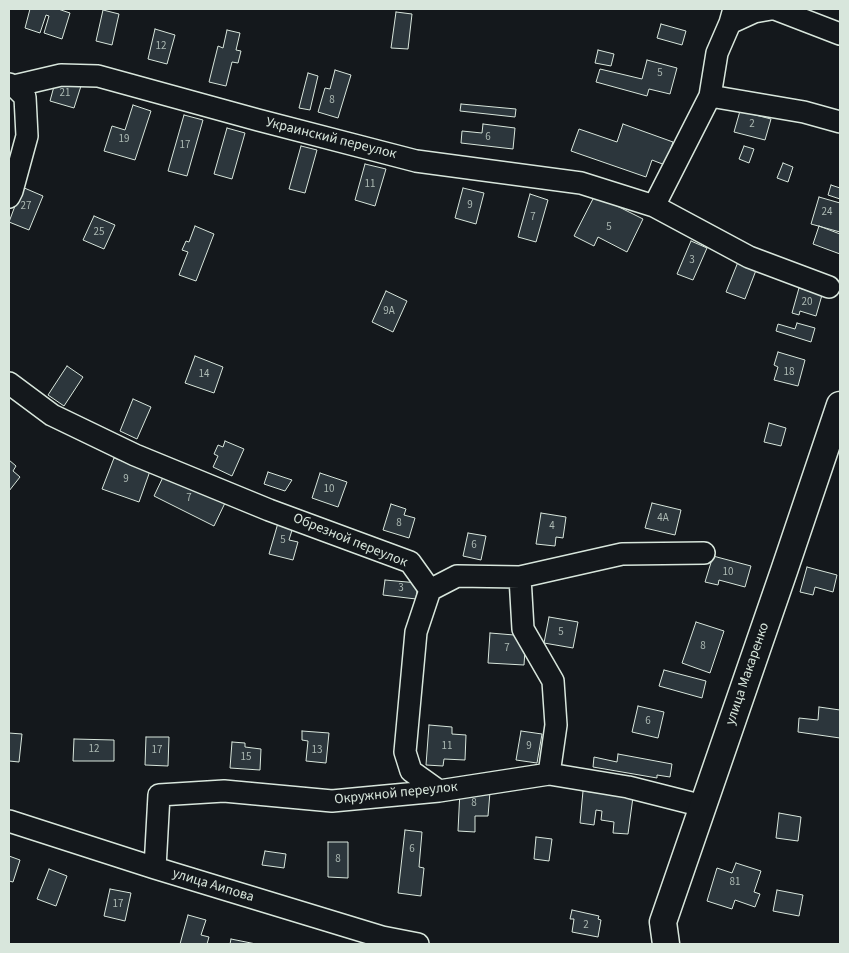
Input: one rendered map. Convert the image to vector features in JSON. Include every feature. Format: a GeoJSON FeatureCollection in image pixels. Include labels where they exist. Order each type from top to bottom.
{"type":"FeatureCollection","features":[{"type":"Feature","properties":{"kind":"main road","name":"улица Макаренко"},"geometry":{"type":"LineString","coordinates":[[666,944],[663,922],[702,806],[836,434],[840,405]]}},
{"type":"Feature","properties":{"kind":"street"},"geometry":{"type":"LineString","coordinates":[[654,206],[710,96],[717,53],[732,16],[773,9],[840,34]]}},
{"type":"Feature","properties":{"kind":"street","name":"Украинский переулок"},"geometry":{"type":"LineString","coordinates":[[11,85],[61,75],[98,76],[267,123],[416,161],[581,183],[654,206],[749,257],[829,288]]}},
{"type":"Feature","properties":{"kind":"street"},"geometry":{"type":"LineString","coordinates":[[9,197],[27,136],[25,97],[11,85]]}},
{"type":"Feature","properties":{"kind":"street"},"geometry":{"type":"LineString","coordinates":[[710,96],[804,112],[840,122]]}},
{"type":"Feature","properties":{"kind":"street","name":"Обрезной переулок"},"geometry":{"type":"LineString","coordinates":[[9,383],[52,415],[136,455],[270,510],[410,562],[430,590]]}},
{"type":"Feature","properties":{"kind":"street"},"geometry":{"type":"LineString","coordinates":[[439,791],[412,771],[405,752],[416,632],[430,590],[457,576],[520,577],[622,554],[704,553]]}},
{"type":"Feature","properties":{"kind":"street"},"geometry":{"type":"LineString","coordinates":[[520,577],[523,629],[553,681],[556,725],[549,774]]}},
{"type":"Feature","properties":{"kind":"street","name":"Окружной переулок"},"geometry":{"type":"LineString","coordinates":[[155,868],[159,795],[224,791],[332,801],[439,791],[549,774],[628,787],[702,806]]}},
{"type":"Feature","properties":{"kind":"street","name":"улица Аипова"},"geometry":{"type":"LineString","coordinates":[[9,821],[155,868],[382,936],[418,944]]}},
{"type":"Feature","properties":{"kind":"building"},"geometry":{"type":"Polygon","coordinates":[[[30,9],[58,9],[70,13],[62,39],[44,33],[49,16],[46,15],[40,33],[25,28],[30,9]]]}},
{"type":"Feature","properties":{"kind":"building"},"geometry":{"type":"Polygon","coordinates":[[[103,10],[119,14],[112,45],[96,41],[103,10]]]}},
{"type":"Feature","properties":{"kind":"building"},"geometry":{"type":"Polygon","coordinates":[[[396,12],[412,14],[408,49],[391,48],[396,12]]]}},
{"type":"Feature","properties":{"kind":"building"},"geometry":{"type":"Polygon","coordinates":[[[661,24],[686,31],[682,45],[657,38],[661,24]]]}},
{"type":"Feature","properties":{"kind":"building"},"geometry":{"type":"Polygon","coordinates":[[[155,29],[175,35],[167,64],[148,59],[155,29]]]}},
{"type":"Feature","properties":{"kind":"building"},"geometry":{"type":"Polygon","coordinates":[[[227,30],[240,33],[236,50],[241,51],[238,63],[232,62],[226,86],[209,82],[218,46],[223,48],[227,30]]]}},
{"type":"Feature","properties":{"kind":"building"},"geometry":{"type":"Polygon","coordinates":[[[598,50],[614,54],[611,66],[595,63],[598,50]]]}},
{"type":"Feature","properties":{"kind":"building"},"geometry":{"type":"Polygon","coordinates":[[[647,60],[677,68],[670,94],[649,89],[647,96],[596,82],[600,69],[642,79],[647,60]]]}},
{"type":"Feature","properties":{"kind":"building"},"geometry":{"type":"Polygon","coordinates":[[[335,70],[351,75],[338,118],[318,112],[325,88],[330,89],[335,70]]]}},
{"type":"Feature","properties":{"kind":"building"},"geometry":{"type":"Polygon","coordinates":[[[308,73],[318,76],[310,110],[299,108],[308,73]]]}},
{"type":"Feature","properties":{"kind":"building"},"geometry":{"type":"Polygon","coordinates":[[[56,79],[81,86],[74,108],[50,101],[56,79]]]}},
{"type":"Feature","properties":{"kind":"building"},"geometry":{"type":"Polygon","coordinates":[[[461,104],[516,109],[515,117],[460,111],[461,104]]]}},
{"type":"Feature","properties":{"kind":"building"},"geometry":{"type":"Polygon","coordinates":[[[133,105],[151,111],[135,160],[104,151],[112,126],[125,130],[133,105]]]}},
{"type":"Feature","properties":{"kind":"building"},"geometry":{"type":"Polygon","coordinates":[[[740,111],[771,119],[765,140],[734,132],[740,111]]]}},
{"type":"Feature","properties":{"kind":"building"},"geometry":{"type":"Polygon","coordinates":[[[184,115],[203,120],[187,176],[168,171],[184,115]]]}},
{"type":"Feature","properties":{"kind":"building"},"geometry":{"type":"Polygon","coordinates":[[[483,124],[515,128],[513,149],[461,143],[462,131],[482,133],[483,124]]]}},
{"type":"Feature","properties":{"kind":"building"},"geometry":{"type":"Polygon","coordinates":[[[623,124],[673,142],[665,165],[652,160],[646,177],[571,151],[579,129],[617,142],[623,124]]]}},
{"type":"Feature","properties":{"kind":"building"},"geometry":{"type":"Polygon","coordinates":[[[227,128],[245,133],[232,179],[214,174],[227,128]]]}},
{"type":"Feature","properties":{"kind":"building"},"geometry":{"type":"Polygon","coordinates":[[[301,146],[317,150],[305,193],[289,189],[301,146]]]}},
{"type":"Feature","properties":{"kind":"building"},"geometry":{"type":"Polygon","coordinates":[[[744,146],[754,149],[749,163],[739,159],[744,146]]]}},
{"type":"Feature","properties":{"kind":"building"},"geometry":{"type":"Polygon","coordinates":[[[783,163],[793,167],[788,182],[777,178],[783,163]]]}},
{"type":"Feature","properties":{"kind":"building"},"geometry":{"type":"Polygon","coordinates":[[[365,164],[386,169],[375,206],[355,200],[365,164]]]}},
{"type":"Feature","properties":{"kind":"building"},"geometry":{"type":"Polygon","coordinates":[[[831,185],[840,188],[840,199],[828,195],[831,185]]]}},
{"type":"Feature","properties":{"kind":"building"},"geometry":{"type":"Polygon","coordinates":[[[22,187],[43,196],[29,230],[9,222],[22,187]]]}},
{"type":"Feature","properties":{"kind":"building"},"geometry":{"type":"Polygon","coordinates":[[[463,188],[484,193],[476,224],[455,218],[463,188]]]}},
{"type":"Feature","properties":{"kind":"building"},"geometry":{"type":"Polygon","coordinates":[[[530,194],[548,200],[536,242],[518,237],[530,194]]]}},
{"type":"Feature","properties":{"kind":"building"},"geometry":{"type":"Polygon","coordinates":[[[595,195],[643,219],[627,252],[598,237],[594,246],[574,236],[595,195]]]}},
{"type":"Feature","properties":{"kind":"building"},"geometry":{"type":"Polygon","coordinates":[[[819,197],[840,203],[840,232],[811,224],[819,197]]]}},
{"type":"Feature","properties":{"kind":"building"},"geometry":{"type":"Polygon","coordinates":[[[94,216],[115,225],[104,249],[83,240],[94,216]]]}},
{"type":"Feature","properties":{"kind":"building"},"geometry":{"type":"Polygon","coordinates":[[[195,226],[214,234],[196,281],[179,275],[188,252],[182,250],[186,241],[189,242],[195,226]]]}},
{"type":"Feature","properties":{"kind":"building"},"geometry":{"type":"Polygon","coordinates":[[[819,226],[840,234],[840,254],[813,244],[819,226]]]}},
{"type":"Feature","properties":{"kind":"building"},"geometry":{"type":"Polygon","coordinates":[[[691,241],[707,248],[693,280],[677,274],[691,241]]]}},
{"type":"Feature","properties":{"kind":"building"},"geometry":{"type":"Polygon","coordinates":[[[740,257],[758,265],[745,299],[726,292],[740,257]]]}},
{"type":"Feature","properties":{"kind":"building"},"geometry":{"type":"Polygon","coordinates":[[[799,288],[822,295],[816,316],[800,311],[799,315],[792,313],[799,288]]]}},
{"type":"Feature","properties":{"kind":"building"},"geometry":{"type":"Polygon","coordinates":[[[386,291],[407,301],[393,332],[372,322],[386,291]]]}},
{"type":"Feature","properties":{"kind":"building"},"geometry":{"type":"Polygon","coordinates":[[[797,323],[815,328],[811,342],[776,331],[778,324],[795,329],[797,323]]]}},
{"type":"Feature","properties":{"kind":"building"},"geometry":{"type":"Polygon","coordinates":[[[778,352],[805,360],[798,386],[774,380],[778,367],[774,365],[778,352]]]}},
{"type":"Feature","properties":{"kind":"building"},"geometry":{"type":"Polygon","coordinates":[[[195,356],[223,367],[214,393],[185,383],[195,356]]]}},
{"type":"Feature","properties":{"kind":"building"},"geometry":{"type":"Polygon","coordinates":[[[67,366],[83,377],[64,406],[48,395],[67,366]]]}},
{"type":"Feature","properties":{"kind":"building"},"geometry":{"type":"Polygon","coordinates":[[[133,399],[151,407],[137,439],[120,431],[133,399]]]}},
{"type":"Feature","properties":{"kind":"building"},"geometry":{"type":"Polygon","coordinates":[[[769,423],[786,428],[781,446],[764,442],[769,423]]]}},
{"type":"Feature","properties":{"kind":"building"},"geometry":{"type":"Polygon","coordinates":[[[225,441],[244,449],[232,476],[213,467],[218,456],[214,454],[218,445],[223,447],[225,441]]]}},
{"type":"Feature","properties":{"kind":"building"},"geometry":{"type":"Polygon","coordinates":[[[114,458],[150,471],[139,502],[102,489],[114,458]]]}},
{"type":"Feature","properties":{"kind":"building"},"geometry":{"type":"Polygon","coordinates":[[[9,460],[16,466],[13,471],[20,477],[9,491],[9,460]]]}},
{"type":"Feature","properties":{"kind":"building"},"geometry":{"type":"Polygon","coordinates":[[[268,472],[292,480],[285,491],[264,484],[268,472]]]}},
{"type":"Feature","properties":{"kind":"building"},"geometry":{"type":"Polygon","coordinates":[[[165,473],[225,503],[214,526],[154,496],[165,473]]]}},
{"type":"Feature","properties":{"kind":"building"},"geometry":{"type":"Polygon","coordinates":[[[320,473],[347,482],[338,507],[312,498],[320,473]]]}},
{"type":"Feature","properties":{"kind":"building"},"geometry":{"type":"Polygon","coordinates":[[[652,503],[681,510],[675,535],[645,528],[652,503]]]}},
{"type":"Feature","properties":{"kind":"building"},"geometry":{"type":"Polygon","coordinates":[[[391,504],[406,509],[404,515],[415,518],[409,538],[383,530],[391,504]]]}},
{"type":"Feature","properties":{"kind":"building"},"geometry":{"type":"Polygon","coordinates":[[[541,513],[566,517],[563,538],[556,537],[555,546],[536,544],[541,513]]]}},
{"type":"Feature","properties":{"kind":"building"},"geometry":{"type":"Polygon","coordinates":[[[278,523],[293,527],[289,540],[298,542],[293,560],[269,554],[278,523]]]}},
{"type":"Feature","properties":{"kind":"building"},"geometry":{"type":"Polygon","coordinates":[[[468,533],[486,536],[481,560],[463,556],[468,533]]]}},
{"type":"Feature","properties":{"kind":"building"},"geometry":{"type":"Polygon","coordinates":[[[713,556],[751,566],[745,587],[719,580],[718,585],[705,582],[713,556]]]}},
{"type":"Feature","properties":{"kind":"building"},"geometry":{"type":"Polygon","coordinates":[[[807,567],[837,575],[833,592],[815,587],[813,595],[800,592],[807,567]]]}},
{"type":"Feature","properties":{"kind":"building"},"geometry":{"type":"Polygon","coordinates":[[[385,580],[418,583],[416,599],[383,595],[385,580]]]}},
{"type":"Feature","properties":{"kind":"building"},"geometry":{"type":"Polygon","coordinates":[[[549,617],[578,622],[573,648],[544,643],[549,617]]]}},
{"type":"Feature","properties":{"kind":"building"},"geometry":{"type":"Polygon","coordinates":[[[696,622],[724,631],[710,673],[682,663],[696,622]]]}},
{"type":"Feature","properties":{"kind":"building"},"geometry":{"type":"Polygon","coordinates":[[[490,633],[526,636],[524,665],[488,663],[490,633]]]}},
{"type":"Feature","properties":{"kind":"building"},"geometry":{"type":"Polygon","coordinates":[[[664,670],[706,681],[702,698],[659,686],[664,670]]]}},
{"type":"Feature","properties":{"kind":"building"},"geometry":{"type":"Polygon","coordinates":[[[638,706],[664,712],[658,738],[632,732],[638,706]]]}},
{"type":"Feature","properties":{"kind":"building"},"geometry":{"type":"Polygon","coordinates":[[[819,707],[840,710],[840,738],[798,732],[799,718],[818,720],[819,707]]]}},
{"type":"Feature","properties":{"kind":"building"},"geometry":{"type":"Polygon","coordinates":[[[429,725],[452,727],[452,734],[466,735],[465,760],[444,759],[443,766],[426,765],[429,725]]]}},
{"type":"Feature","properties":{"kind":"building"},"geometry":{"type":"Polygon","coordinates":[[[302,731],[329,733],[326,763],[306,761],[308,741],[302,740],[302,731]]]}},
{"type":"Feature","properties":{"kind":"building"},"geometry":{"type":"Polygon","coordinates":[[[521,731],[542,734],[537,763],[516,760],[521,731]]]}},
{"type":"Feature","properties":{"kind":"building"},"geometry":{"type":"Polygon","coordinates":[[[9,733],[22,734],[19,762],[9,761],[9,733]]]}},
{"type":"Feature","properties":{"kind":"building"},"geometry":{"type":"Polygon","coordinates":[[[146,737],[169,737],[168,766],[145,765],[146,737]]]}},
{"type":"Feature","properties":{"kind":"building"},"geometry":{"type":"Polygon","coordinates":[[[74,739],[114,740],[114,761],[73,761],[74,739]]]}},
{"type":"Feature","properties":{"kind":"building"},"geometry":{"type":"Polygon","coordinates":[[[232,742],[245,743],[245,747],[261,749],[260,770],[230,768],[232,742]]]}},
{"type":"Feature","properties":{"kind":"building"},"geometry":{"type":"Polygon","coordinates":[[[618,754],[672,764],[670,777],[657,775],[657,778],[593,767],[594,757],[617,762],[618,754]]]}},
{"type":"Feature","properties":{"kind":"building"},"geometry":{"type":"Polygon","coordinates":[[[460,790],[490,792],[488,816],[475,816],[475,832],[458,831],[460,790]]]}},
{"type":"Feature","properties":{"kind":"building"},"geometry":{"type":"Polygon","coordinates":[[[583,791],[633,797],[628,834],[613,833],[614,822],[601,820],[602,811],[596,810],[594,825],[580,823],[583,791]]]}},
{"type":"Feature","properties":{"kind":"building"},"geometry":{"type":"Polygon","coordinates":[[[779,813],[801,817],[798,841],[776,838],[779,813]]]}},
{"type":"Feature","properties":{"kind":"building"},"geometry":{"type":"Polygon","coordinates":[[[405,830],[422,832],[419,867],[424,868],[421,896],[398,893],[405,830]]]}},
{"type":"Feature","properties":{"kind":"building"},"geometry":{"type":"Polygon","coordinates":[[[536,837],[552,839],[549,861],[534,859],[536,837]]]}},
{"type":"Feature","properties":{"kind":"building"},"geometry":{"type":"Polygon","coordinates":[[[328,842],[348,842],[348,878],[328,877],[328,842]]]}},
{"type":"Feature","properties":{"kind":"building"},"geometry":{"type":"Polygon","coordinates":[[[265,851],[286,854],[284,868],[262,865],[265,851]]]}},
{"type":"Feature","properties":{"kind":"building"},"geometry":{"type":"Polygon","coordinates":[[[9,856],[20,860],[13,882],[9,881],[9,856]]]}},
{"type":"Feature","properties":{"kind":"building"},"geometry":{"type":"Polygon","coordinates":[[[736,863],[761,871],[754,892],[760,894],[755,907],[735,900],[732,909],[707,901],[717,868],[732,873],[736,863]]]}},
{"type":"Feature","properties":{"kind":"building"},"geometry":{"type":"Polygon","coordinates":[[[49,869],[67,876],[56,906],[37,899],[49,869]]]}},
{"type":"Feature","properties":{"kind":"building"},"geometry":{"type":"Polygon","coordinates":[[[110,889],[131,893],[125,921],[104,916],[110,889]]]}},
{"type":"Feature","properties":{"kind":"building"},"geometry":{"type":"Polygon","coordinates":[[[777,890],[803,895],[799,916],[773,911],[777,890]]]}},
{"type":"Feature","properties":{"kind":"building"},"geometry":{"type":"Polygon","coordinates":[[[572,910],[599,916],[598,919],[601,920],[598,937],[572,932],[574,919],[570,919],[572,910]]]}},
{"type":"Feature","properties":{"kind":"building"},"geometry":{"type":"Polygon","coordinates":[[[188,915],[206,920],[201,935],[209,937],[207,944],[180,944],[188,915]]]}},
{"type":"Feature","properties":{"kind":"building"},"geometry":{"type":"Polygon","coordinates":[[[231,939],[256,944],[230,944],[231,939]]]}}]}
